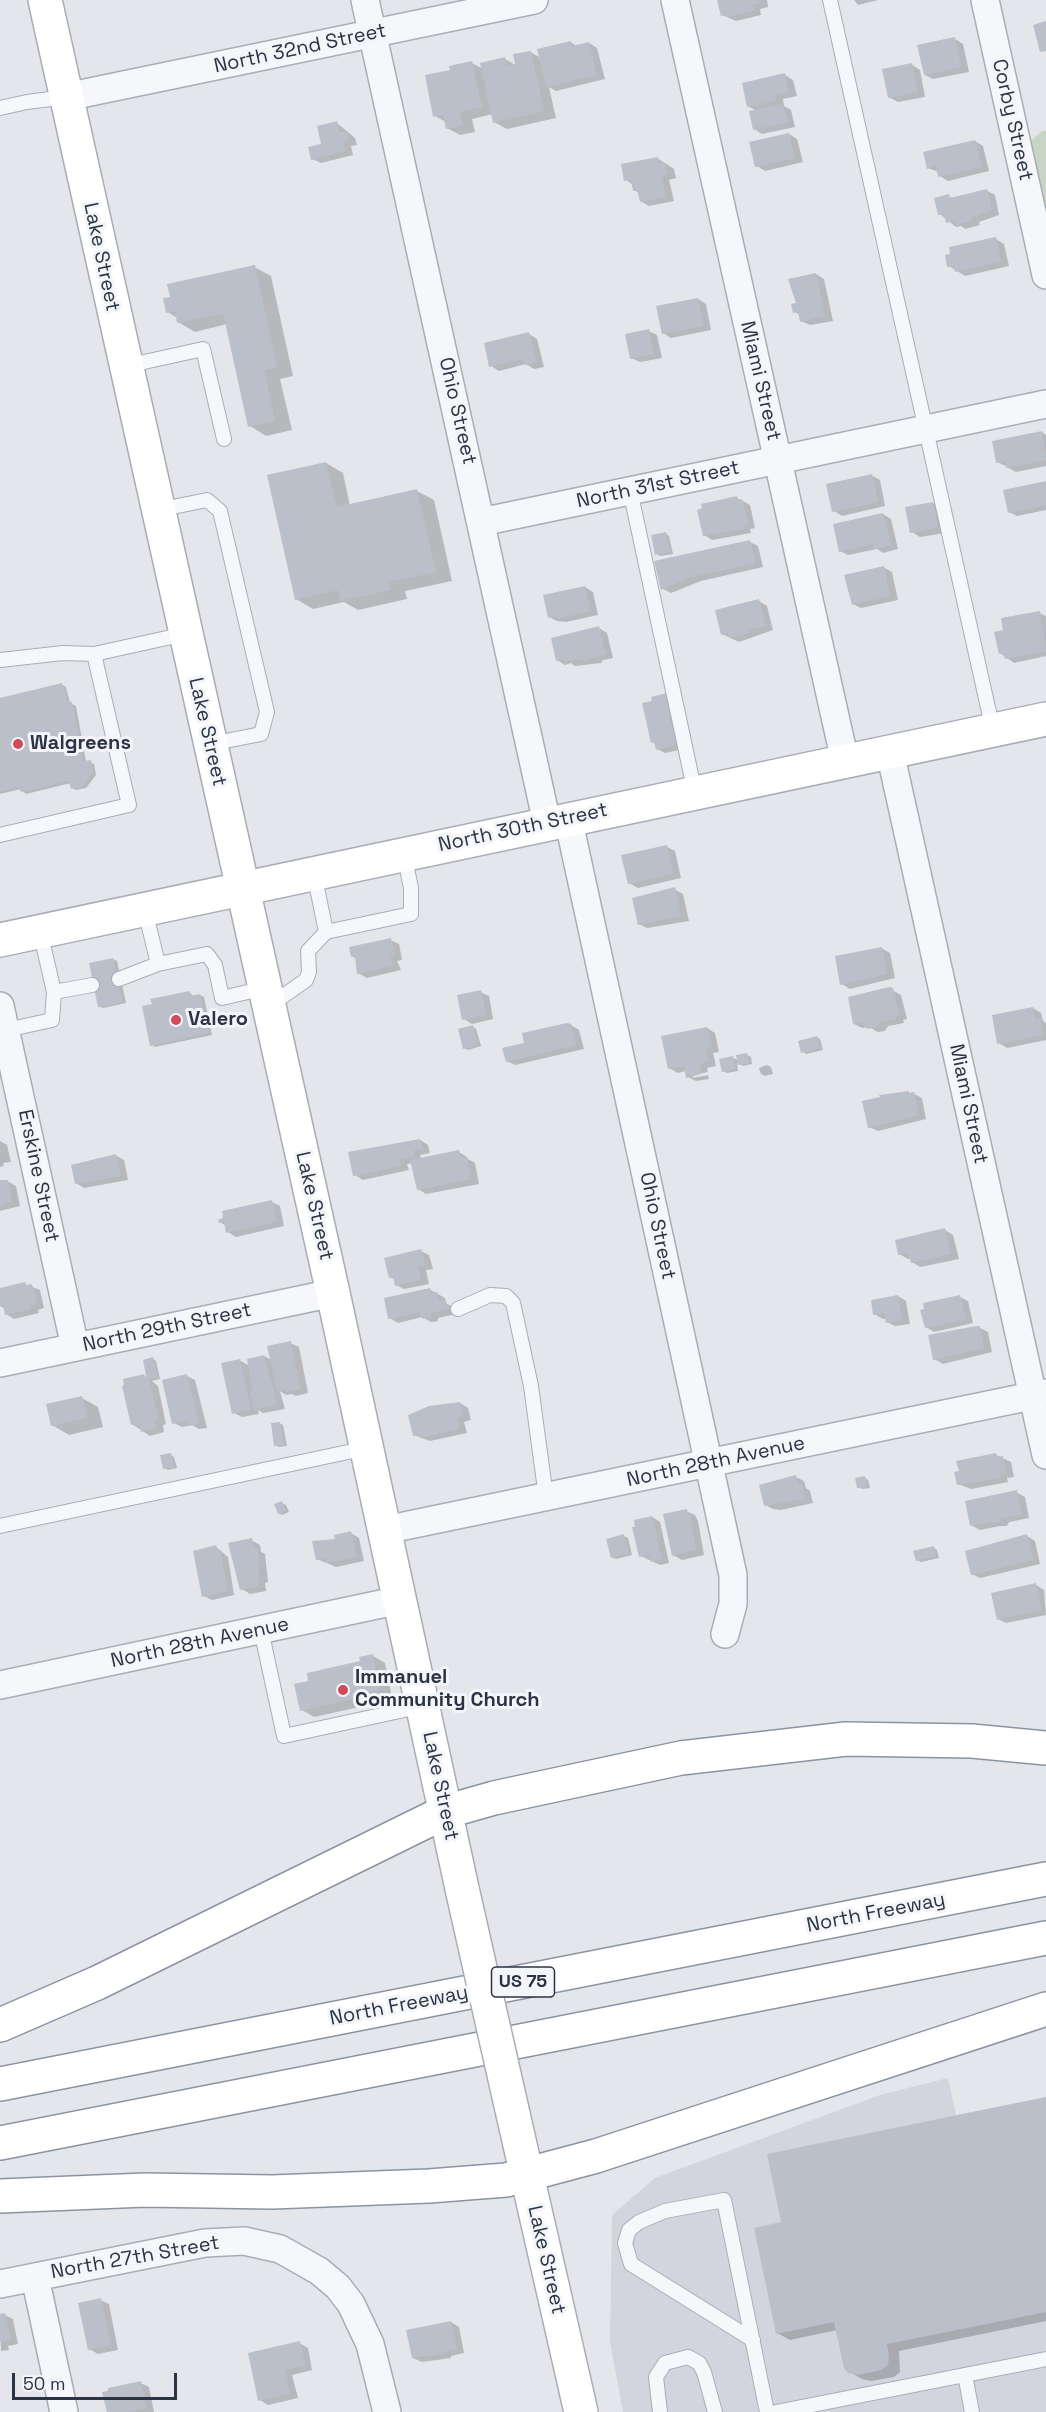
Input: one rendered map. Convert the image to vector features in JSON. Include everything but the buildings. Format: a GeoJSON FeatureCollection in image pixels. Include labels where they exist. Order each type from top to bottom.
{"type":"FeatureCollection","features":[{"type":"Feature","properties":{"kind":"main road","name":"Lake Street"},"geometry":{"type":"LineString","coordinates":[[45,0],[333,1293],[445,1812],[581,2412]]}},
{"type":"Feature","properties":{"kind":"main road","name":"North 30th Street"},"geometry":{"type":"LineString","coordinates":[[0,939],[1046,719]]}},
{"type":"Feature","properties":{"kind":"main road"},"geometry":{"type":"LineString","coordinates":[[0,2025],[117,1974],[445,1812],[494,1798],[639,1765],[705,1754],[846,1739],[972,1741],[1046,1748]]}},
{"type":"Feature","properties":{"kind":"main road","name":"North Freeway"},"geometry":{"type":"LineString","coordinates":[[0,2084],[1046,1879]]}},
{"type":"Feature","properties":{"kind":"main road"},"geometry":{"type":"LineString","coordinates":[[0,2143],[1046,1938]]}},
{"type":"Feature","properties":{"kind":"main road"},"geometry":{"type":"LineString","coordinates":[[0,2196],[145,2190],[272,2192],[478,2183],[527,2176],[596,2156],[1046,2010]]}},
{"type":"Feature","properties":{"kind":"street","name":"Ohio Street"},"geometry":{"type":"LineString","coordinates":[[365,0],[481,522],[558,821],[710,1463],[733,1575],[733,1604],[724,1634]]}},
{"type":"Feature","properties":{"kind":"street","name":"North 32nd Street"},"geometry":{"type":"LineString","coordinates":[[66,97],[534,0]]}},
{"type":"Feature","properties":{"kind":"street","name":"Miami Street"},"geometry":{"type":"LineString","coordinates":[[675,0],[845,761]]}},
{"type":"Feature","properties":{"kind":"street","name":"Corby Street"},"geometry":{"type":"LineString","coordinates":[[985,0],[1046,274]]}},
{"type":"Feature","properties":{"kind":"street","name":"North 31st Street"},"geometry":{"type":"LineString","coordinates":[[481,522],[1046,404]]}},
{"type":"Feature","properties":{"kind":"street","name":"Miami Street"},"geometry":{"type":"LineString","coordinates":[[890,752],[1039,1394],[1046,1455]]}},
{"type":"Feature","properties":{"kind":"street","name":"Erskine Street"},"geometry":{"type":"LineString","coordinates":[[3,1018],[75,1347]]}},
{"type":"Feature","properties":{"kind":"street","name":"North 29th Street"},"geometry":{"type":"LineString","coordinates":[[0,1363],[333,1293]]}},
{"type":"Feature","properties":{"kind":"street","name":"North 28th Avenue"},"geometry":{"type":"LineString","coordinates":[[385,1530],[1039,1394]]}},
{"type":"Feature","properties":{"kind":"street","name":"North 28th Avenue"},"geometry":{"type":"LineString","coordinates":[[0,1685],[400,1600]]}},
{"type":"Feature","properties":{"kind":"street","name":"North 27th Street"},"geometry":{"type":"LineString","coordinates":[[0,2284],[204,2243],[240,2241],[272,2246],[291,2253],[332,2282],[351,2304],[364,2328],[375,2358],[387,2412]]}},
{"type":"Feature","properties":{"kind":"street"},"geometry":{"type":"LineString","coordinates":[[35,2277],[64,2412]]}},
{"type":"Feature","properties":{"kind":"lane"},"geometry":{"type":"LineString","coordinates":[[830,0],[993,730]]}},
{"type":"Feature","properties":{"kind":"lane"},"geometry":{"type":"LineString","coordinates":[[0,108],[66,97]]}},
{"type":"Feature","properties":{"kind":"lane"},"geometry":{"type":"LineString","coordinates":[[126,366],[203,349],[224,439]]}},
{"type":"Feature","properties":{"kind":"lane"},"geometry":{"type":"LineString","coordinates":[[630,490],[695,793]]}},
{"type":"Feature","properties":{"kind":"lane"},"geometry":{"type":"LineString","coordinates":[[158,510],[207,500],[220,511],[267,712],[261,734],[210,744]]}},
{"type":"Feature","properties":{"kind":"lane"},"geometry":{"type":"LineString","coordinates":[[0,660],[63,653],[94,654],[185,634]]}},
{"type":"Feature","properties":{"kind":"lane"},"geometry":{"type":"LineString","coordinates":[[0,835],[129,805],[94,654]]}},
{"type":"Feature","properties":{"kind":"lane"},"geometry":{"type":"LineString","coordinates":[[119,979],[158,964],[207,954],[215,965],[222,998],[267,997],[306,980],[309,972],[308,951],[326,932],[411,914],[411,888],[404,854]]}},
{"type":"Feature","properties":{"kind":"lane"},"geometry":{"type":"LineString","coordinates":[[314,873],[326,932]]}},
{"type":"Feature","properties":{"kind":"lane"},"geometry":{"type":"LineString","coordinates":[[145,908],[158,964]]}},
{"type":"Feature","properties":{"kind":"lane"},"geometry":{"type":"LineString","coordinates":[[3,1018],[52,1020],[54,992],[40,931]]}},
{"type":"Feature","properties":{"kind":"lane"},"geometry":{"type":"LineString","coordinates":[[54,992],[92,985]]}},
{"type":"Feature","properties":{"kind":"lane"},"geometry":{"type":"LineString","coordinates":[[458,1309],[490,1295],[506,1296],[513,1303],[531,1386],[546,1497]]}},
{"type":"Feature","properties":{"kind":"lane"},"geometry":{"type":"LineString","coordinates":[[0,1526],[367,1448]]}},
{"type":"Feature","properties":{"kind":"lane"},"geometry":{"type":"LineString","coordinates":[[261,1630],[284,1736],[423,1706]]}},
{"type":"Feature","properties":{"kind":"lane"},"geometry":{"type":"LineString","coordinates":[[753,2340],[631,2264],[625,2243],[628,2230],[639,2222],[665,2211],[724,2200],[753,2340],[767,2412]]}},
{"type":"Feature","properties":{"kind":"lane"},"geometry":{"type":"LineString","coordinates":[[660,2412],[656,2377],[664,2363],[688,2357],[699,2363],[704,2372],[715,2412]]}},
{"type":"Feature","properties":{"kind":"lane"},"geometry":{"type":"LineString","coordinates":[[776,2412],[1046,2359]]}},
{"type":"Feature","properties":{"kind":"lane"},"geometry":{"type":"LineString","coordinates":[[965,2375],[972,2412]]}},
{"type":"Feature","properties":{"kind":"shaded area"},"geometry":{"type":"Polygon","coordinates":[[[948,2078],[956,2115],[1046,2097],[1046,2412],[623,2412],[610,2342],[612,2215],[655,2178],[880,2095],[948,2078]]]}},
{"type":"Feature","properties":{"kind":"green space"},"geometry":{"type":"Polygon","coordinates":[[[1042,131],[1046,131],[1046,232],[1024,147],[1042,131]]]}},
{"type":"Feature","properties":{"kind":"place","name":"Walgreens"},"geometry":{"type":"Point","coordinates":[18,744]}},
{"type":"Feature","properties":{"kind":"place","name":"Valero"},"geometry":{"type":"Point","coordinates":[176,1020]}},
{"type":"Feature","properties":{"kind":"place","name":"Immanuel Community Church"},"geometry":{"type":"Point","coordinates":[343,1690]}}]}
